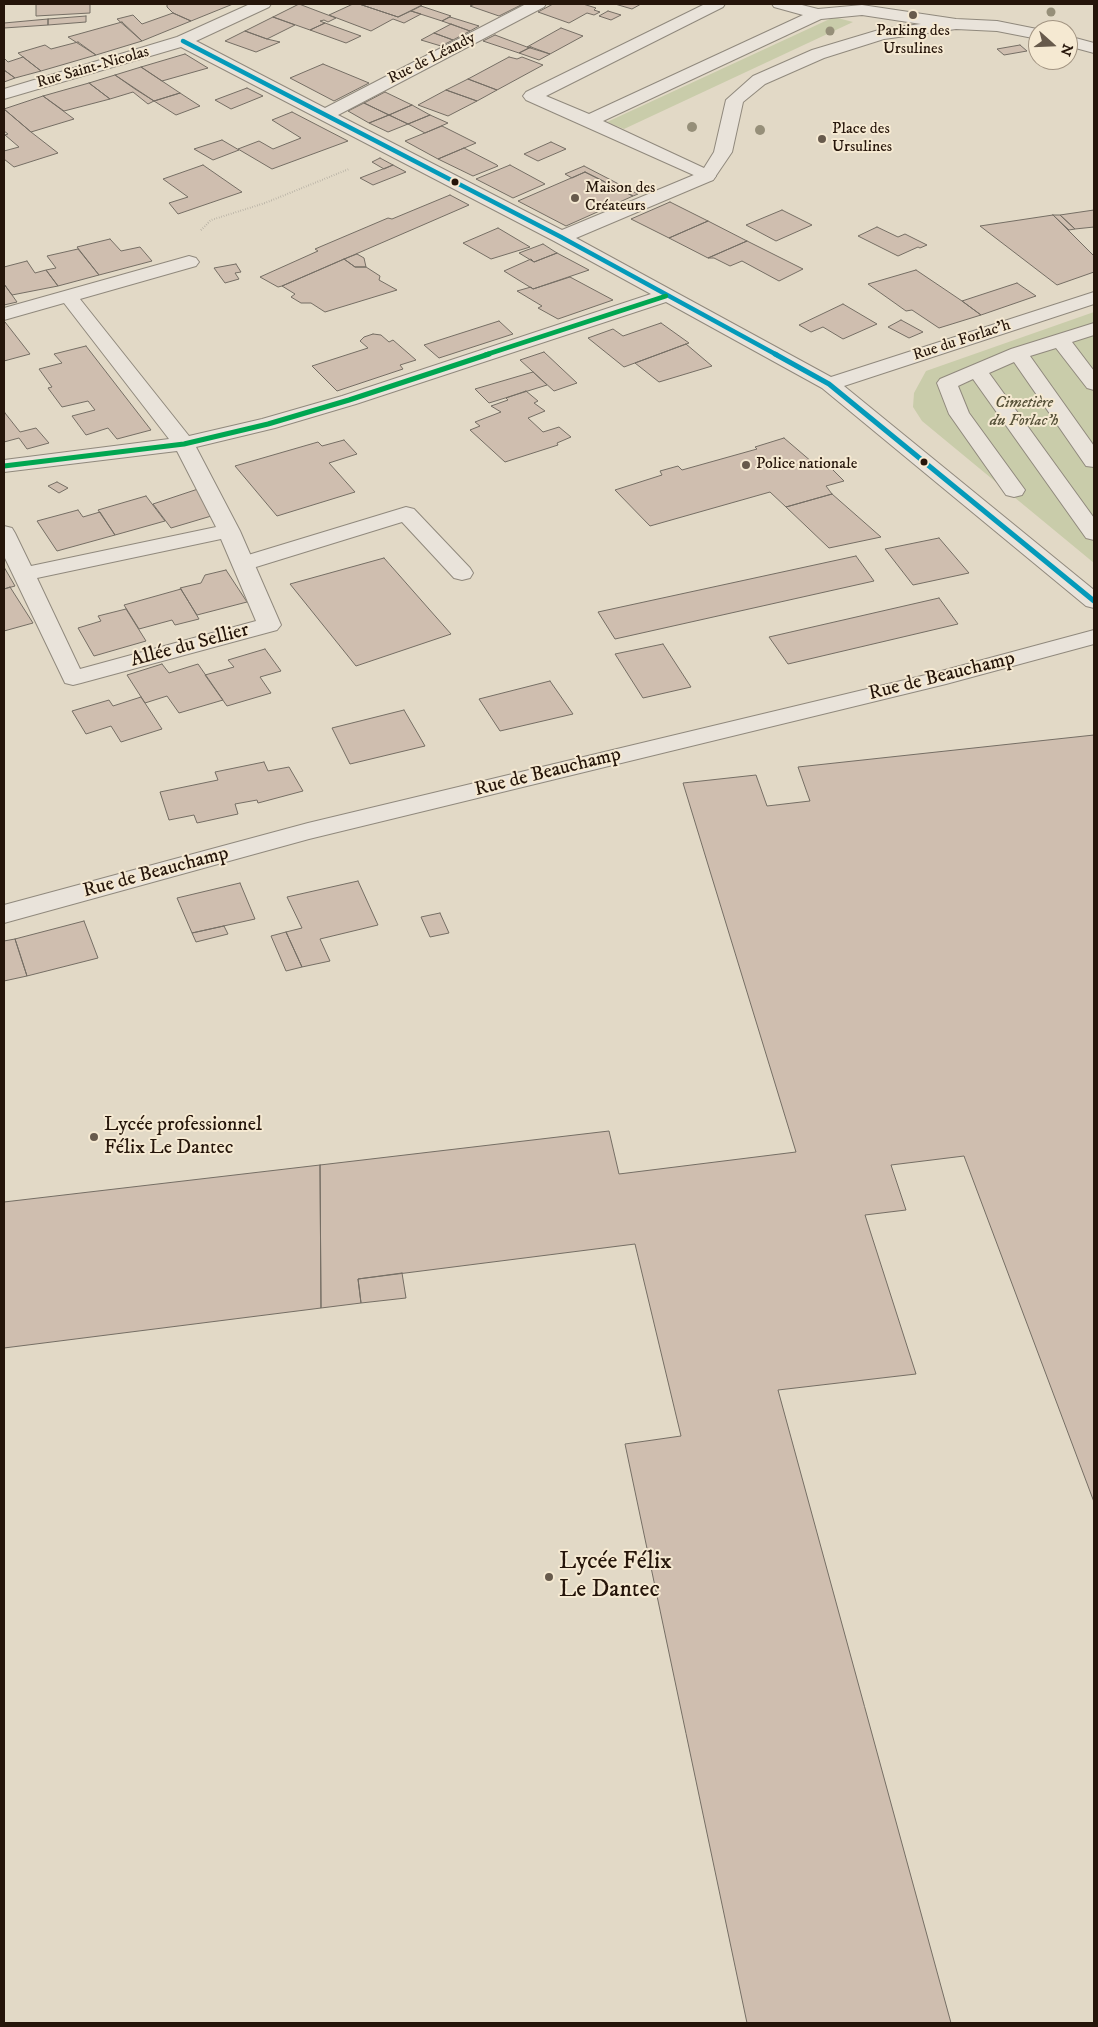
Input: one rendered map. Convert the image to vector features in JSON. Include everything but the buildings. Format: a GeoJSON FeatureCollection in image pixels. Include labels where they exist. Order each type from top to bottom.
{"type":"FeatureCollection","features":[{"type":"Feature","properties":{"kind":"street","name":"Rue Saint-Nicolas"},"geometry":{"type":"LineString","coordinates":[[4,94],[183,41],[263,4]]}},
{"type":"Feature","properties":{"kind":"street","name":"Rue de Léandy"},"geometry":{"type":"LineString","coordinates":[[326,114],[538,4]]}},
{"type":"Feature","properties":{"kind":"street"},"geometry":{"type":"LineString","coordinates":[[707,176],[532,96],[717,4]]}},
{"type":"Feature","properties":{"kind":"street"},"geometry":{"type":"LineString","coordinates":[[780,4],[818,14]]}},
{"type":"Feature","properties":{"kind":"street"},"geometry":{"type":"LineString","coordinates":[[589,121],[818,14],[837,8],[956,24],[997,26],[1028,32]]}},
{"type":"Feature","properties":{"kind":"street"},"geometry":{"type":"LineString","coordinates":[[561,238],[707,176],[723,152],[735,100],[759,80],[818,54],[882,34],[956,24]]}},
{"type":"Feature","properties":{"kind":"street"},"geometry":{"type":"LineString","coordinates":[[183,41],[561,238],[829,384],[1094,602]]}},
{"type":"Feature","properties":{"kind":"street"},"geometry":{"type":"LineString","coordinates":[[1078,44],[1094,48]]}},
{"type":"Feature","properties":{"kind":"street"},"geometry":{"type":"LineString","coordinates":[[4,314],[190,262]]}},
{"type":"Feature","properties":{"kind":"street","name":"Allée du Sellier"},"geometry":{"type":"LineString","coordinates":[[4,533],[73,678],[269,625],[229,531],[184,444],[68,296]]}},
{"type":"Feature","properties":{"kind":"street"},"geometry":{"type":"LineString","coordinates":[[4,466],[184,444],[268,424],[349,400],[666,296]]}},
{"type":"Feature","properties":{"kind":"street","name":"Rue du Forlac'h"},"geometry":{"type":"LineString","coordinates":[[829,384],[1094,298]]}},
{"type":"Feature","properties":{"kind":"street"},"geometry":{"type":"LineString","coordinates":[[1014,490],[959,414],[947,383],[1018,353],[1094,329]]}},
{"type":"Feature","properties":{"kind":"street"},"geometry":{"type":"LineString","coordinates":[[1060,340],[1094,384]]}},
{"type":"Feature","properties":{"kind":"street"},"geometry":{"type":"LineString","coordinates":[[1018,353],[1094,461]]}},
{"type":"Feature","properties":{"kind":"street"},"geometry":{"type":"LineString","coordinates":[[976,371],[1094,533]]}},
{"type":"Feature","properties":{"kind":"street"},"geometry":{"type":"LineString","coordinates":[[243,564],[406,514],[462,573]]}},
{"type":"Feature","properties":{"kind":"street"},"geometry":{"type":"LineString","coordinates":[[23,574],[229,531]]}},
{"type":"Feature","properties":{"kind":"street","name":"Rue de Beauchamp"},"geometry":{"type":"LineString","coordinates":[[4,914],[308,831],[929,681],[1094,638]]}},
{"type":"Feature","properties":{"kind":"path"},"geometry":{"type":"LineString","coordinates":[[158,271],[211,220],[265,203],[393,150]]}},
{"type":"Feature","properties":{"kind":"green space"},"geometry":{"type":"Polygon","coordinates":[[[834,17],[853,22],[624,129],[607,122],[834,17]]]}},
{"type":"Feature","properties":{"kind":"green space","name":"Cimetière du Forlac’h"},"geometry":{"type":"Polygon","coordinates":[[[1094,312],[1094,563],[922,421],[913,407],[914,393],[926,371],[1094,312]]]}},
{"type":"Feature","properties":{"kind":"transit line"},"geometry":{"type":"LineString","coordinates":[[183,41],[561,237],[829,384],[1094,601]]}},
{"type":"Feature","properties":{"kind":"transit line"},"geometry":{"type":"LineString","coordinates":[[4,466],[184,444],[268,424],[349,400],[666,296]]}},
{"type":"Feature","properties":{"kind":"place","name":"Parking des Ursulines"},"geometry":{"type":"Point","coordinates":[913,15]}},
{"type":"Feature","properties":{"kind":"place","name":"Place des Ursulines"},"geometry":{"type":"Point","coordinates":[822,139]}},
{"type":"Feature","properties":{"kind":"place","name":"Maison des Créateurs"},"geometry":{"type":"Point","coordinates":[575,198]}},
{"type":"Feature","properties":{"kind":"place","name":"Police nationale"},"geometry":{"type":"Point","coordinates":[746,465]}},
{"type":"Feature","properties":{"kind":"place","name":"Lycée professionnel Félix Le Dantec"},"geometry":{"type":"Point","coordinates":[94,1137]}},
{"type":"Feature","properties":{"kind":"place","name":"Lycée Félix Le Dantec"},"geometry":{"type":"Point","coordinates":[549,1577]}}]}
